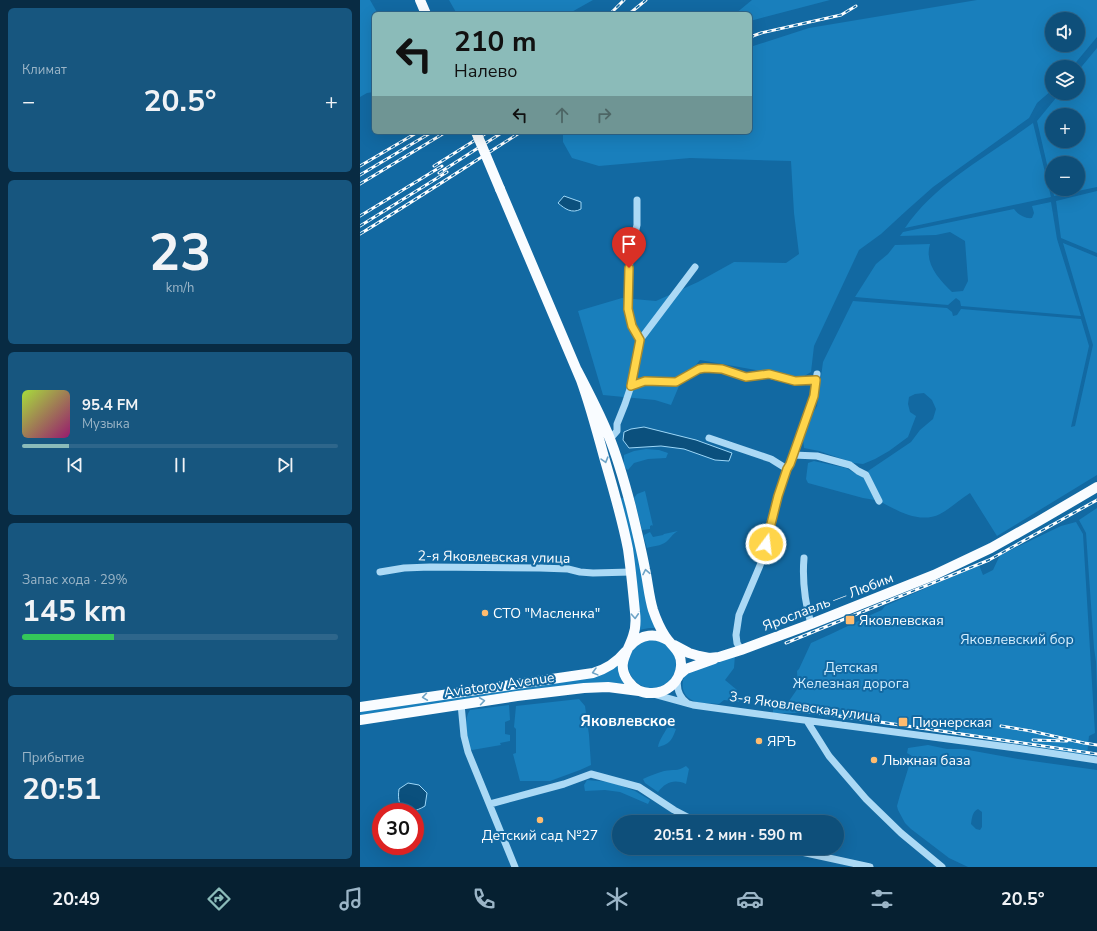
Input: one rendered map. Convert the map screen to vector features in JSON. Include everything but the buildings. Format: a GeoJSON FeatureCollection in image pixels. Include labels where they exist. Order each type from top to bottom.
{"type":"FeatureCollection","features":[{"type":"Feature","properties":{"kind":"main road"},"geometry":{"type":"LineString","coordinates":[[420,0],[425,12]]}},
{"type":"Feature","properties":{"kind":"main road"},"geometry":{"type":"LineString","coordinates":[[477,134],[578,370],[610,439],[632,513],[653,610],[660,627],[678,652],[681,661],[679,676]]}},
{"type":"Feature","properties":{"kind":"main road"},"geometry":{"type":"LineString","coordinates":[[578,370],[589,402],[612,485],[625,537],[631,572],[636,624],[634,635],[623,663],[629,682],[633,686],[645,692],[653,693],[662,691],[671,687],[686,669],[725,656]]}},
{"type":"Feature","properties":{"kind":"main road","name":"Ярославль — Любим"},"geometry":{"type":"LineString","coordinates":[[672,643],[690,653],[704,657],[713,658],[725,656],[811,624],[934,575],[991,548],[1097,487]]}},
{"type":"Feature","properties":{"kind":"main road"},"geometry":{"type":"LineString","coordinates":[[628,649],[639,638],[649,635],[661,636],[672,643]]}},
{"type":"Feature","properties":{"kind":"main road","name":"Aviatorov Avenue"},"geometry":{"type":"LineString","coordinates":[[360,707],[593,673],[603,670],[611,665],[628,649]]}},
{"type":"Feature","properties":{"kind":"main road","name":"Aviatorov Avenue"},"geometry":{"type":"LineString","coordinates":[[360,720],[517,696],[595,687],[621,688],[645,692]]}},
{"type":"Feature","properties":{"kind":"street"},"geometry":{"type":"LineString","coordinates":[[637,200],[637,225],[630,254],[628,309],[632,326],[640,340]]}},
{"type":"Feature","properties":{"kind":"street"},"geometry":{"type":"LineString","coordinates":[[610,439],[617,431],[631,386],[640,340],[695,267]]}},
{"type":"Feature","properties":{"kind":"street"},"geometry":{"type":"LineString","coordinates":[[631,386],[645,381],[676,382],[699,369],[705,368],[722,369],[746,377],[769,374],[795,381],[817,377],[814,396],[778,496],[761,563],[739,615],[736,635],[737,643],[741,650]]}},
{"type":"Feature","properties":{"kind":"street"},"geometry":{"type":"LineString","coordinates":[[708,438],[771,459],[787,469]]}},
{"type":"Feature","properties":{"kind":"street"},"geometry":{"type":"LineString","coordinates":[[793,455],[817,456],[850,465],[866,475],[879,501]]}},
{"type":"Feature","properties":{"kind":"street"},"geometry":{"type":"LineString","coordinates":[[804,558],[803,584],[806,608],[811,624]]}},
{"type":"Feature","properties":{"kind":"street","name":"2-я Яковлевская улица"},"geometry":{"type":"LineString","coordinates":[[380,572],[404,568],[430,567],[568,569],[593,573],[631,572]]}},
{"type":"Feature","properties":{"kind":"street"},"geometry":{"type":"LineString","coordinates":[[679,676],[678,688],[682,698],[685,702],[693,705]]}},
{"type":"Feature","properties":{"kind":"street","name":"3-я Яковлевская улица"},"geometry":{"type":"LineString","coordinates":[[645,692],[693,705],[1097,760]]}},
{"type":"Feature","properties":{"kind":"street"},"geometry":{"type":"LineString","coordinates":[[461,704],[466,747],[515,867]]}},
{"type":"Feature","properties":{"kind":"street"},"geometry":{"type":"LineString","coordinates":[[807,721],[829,756],[866,799],[901,833],[942,867]]}},
{"type":"Feature","properties":{"kind":"street"},"geometry":{"type":"LineString","coordinates":[[490,804],[564,784],[591,774],[639,787],[684,815]]}},
{"type":"Feature","properties":{"kind":"street"},"geometry":{"type":"LineString","coordinates":[[815,855],[870,867]]}},
{"type":"Feature","properties":{"kind":"green space"},"geometry":{"type":"Polygon","coordinates":[[[360,0],[370,0],[377,12],[372,12],[372,92],[360,97],[360,0]]]}},
{"type":"Feature","properties":{"kind":"green space"},"geometry":{"type":"Polygon","coordinates":[[[449,0],[593,0],[572,12],[456,12],[449,0]]]}},
{"type":"Feature","properties":{"kind":"green space"},"geometry":{"type":"Polygon","coordinates":[[[752,0],[830,0],[752,20],[752,12],[737,12],[752,0]]]}},
{"type":"Feature","properties":{"kind":"green space"},"geometry":{"type":"Polygon","coordinates":[[[977,0],[1097,0],[1097,37],[1085,51],[1085,12],[1045,12],[1045,52],[1084,52],[1078,60],[1045,60],[1045,96],[1037,103],[1029,118],[933,187],[881,234],[859,250],[814,346],[811,372],[801,378],[700,360],[679,386],[671,405],[655,400],[603,395],[578,311],[622,298],[656,301],[698,282],[734,262],[786,263],[799,254],[794,213],[791,161],[690,158],[599,166],[572,158],[563,142],[563,134],[752,134],[752,46],[809,28],[977,0]]]}},
{"type":"Feature","properties":{"kind":"green space"},"geometry":{"type":"Polygon","coordinates":[[[1097,48],[1097,187],[1085,190],[1085,156],[1045,156],[1037,121],[1045,111],[1045,148],[1085,148],[1085,108],[1048,108],[1054,100],[1085,100],[1085,63],[1097,48]]]}},
{"type":"Feature","properties":{"kind":"green space"},"geometry":{"type":"Polygon","coordinates":[[[1033,123],[1045,172],[1045,196],[1051,197],[905,228],[932,197],[948,183],[964,170],[1033,123]]]}},
{"type":"Feature","properties":{"kind":"green space"},"geometry":{"type":"Polygon","coordinates":[[[1097,191],[1097,253],[1061,238],[1056,201],[1076,196],[1085,196],[1085,194],[1097,191]]]}},
{"type":"Feature","properties":{"kind":"green space"},"geometry":{"type":"Polygon","coordinates":[[[1051,202],[1057,239],[1081,316],[961,306],[960,301],[956,298],[948,305],[855,297],[876,264],[888,254],[895,245],[930,244],[929,258],[934,271],[952,292],[963,291],[968,281],[965,241],[950,232],[936,235],[900,236],[903,232],[1014,209],[1022,216],[1032,218],[1034,213],[1032,206],[1051,202]]]}},
{"type":"Feature","properties":{"kind":"green space"},"geometry":{"type":"Polygon","coordinates":[[[1063,243],[1097,257],[1097,475],[997,536],[970,493],[940,514],[925,518],[909,515],[881,502],[868,471],[911,442],[920,430],[933,419],[936,409],[932,400],[924,393],[915,394],[909,397],[908,404],[910,412],[916,416],[908,437],[875,459],[863,464],[854,463],[819,451],[804,448],[803,440],[810,418],[817,406],[823,362],[853,301],[947,308],[952,312],[953,316],[957,315],[961,309],[1081,319],[1089,346],[1071,427],[1075,426],[1093,345],[1063,243]]]}},
{"type":"Feature","properties":{"kind":"green space"},"geometry":{"type":"Polygon","coordinates":[[[646,449],[659,450],[668,453],[666,458],[648,459],[634,463],[628,470],[624,467],[624,455],[634,451],[646,449]]]}},
{"type":"Feature","properties":{"kind":"green space"},"geometry":{"type":"Polygon","coordinates":[[[814,461],[846,468],[864,478],[875,500],[808,483],[806,479],[808,463],[814,461]]]}},
{"type":"Feature","properties":{"kind":"green space"},"geometry":{"type":"Polygon","coordinates":[[[645,491],[653,526],[650,526],[650,529],[642,530],[634,498],[637,494],[645,491]]]}},
{"type":"Feature","properties":{"kind":"green space"},"geometry":{"type":"Polygon","coordinates":[[[624,498],[658,628],[639,630],[620,499],[624,498]]]}},
{"type":"Feature","properties":{"kind":"green space","name":"Яковлевский бор"},"geometry":{"type":"Polygon","coordinates":[[[1097,508],[1097,692],[1086,533],[1079,520],[1097,508]]]}},
{"type":"Feature","properties":{"kind":"green space","name":"Яковлевский бор"},"geometry":{"type":"Polygon","coordinates":[[[1076,522],[1083,534],[1095,733],[1089,736],[1087,755],[953,734],[802,713],[773,713],[773,703],[789,701],[798,688],[797,671],[811,643],[882,610],[885,606],[979,565],[983,575],[993,570],[1000,555],[1061,526],[1076,522]]]}},
{"type":"Feature","properties":{"kind":"green space"},"geometry":{"type":"Polygon","coordinates":[[[678,531],[674,533],[668,541],[647,548],[644,535],[650,532],[653,537],[678,531]]]}},
{"type":"Feature","properties":{"kind":"green space"},"geometry":{"type":"Polygon","coordinates":[[[647,640],[657,640],[669,647],[676,659],[676,669],[669,681],[657,688],[647,688],[639,684],[632,677],[628,669],[628,659],[632,651],[639,644],[647,640]]]}},
{"type":"Feature","properties":{"kind":"green space"},"geometry":{"type":"Polygon","coordinates":[[[735,655],[734,668],[725,680],[737,690],[739,702],[724,700],[719,704],[703,703],[693,701],[688,698],[683,689],[683,679],[685,674],[735,655]]]}},
{"type":"Feature","properties":{"kind":"green space"},"geometry":{"type":"Polygon","coordinates":[[[618,666],[625,684],[588,683],[360,715],[360,711],[618,666]]]}},
{"type":"Feature","properties":{"kind":"green space"},"geometry":{"type":"Polygon","coordinates":[[[579,699],[585,706],[591,765],[550,781],[520,781],[513,754],[516,753],[516,729],[514,727],[516,706],[579,699]]]}},
{"type":"Feature","properties":{"kind":"green space"},"geometry":{"type":"Polygon","coordinates":[[[509,705],[510,720],[505,722],[505,734],[510,735],[510,741],[500,743],[501,745],[472,750],[469,748],[466,723],[470,710],[509,705]]]}},
{"type":"Feature","properties":{"kind":"green space"},"geometry":{"type":"Polygon","coordinates":[[[671,727],[676,729],[672,739],[668,743],[658,747],[660,739],[667,728],[671,727]]]}},
{"type":"Feature","properties":{"kind":"green space"},"geometry":{"type":"Polygon","coordinates":[[[928,745],[947,749],[963,749],[1018,759],[1097,770],[1097,867],[968,867],[949,858],[911,829],[905,823],[898,810],[897,806],[912,756],[907,753],[908,748],[928,745]],[[978,809],[975,812],[971,824],[976,829],[980,830],[982,827],[982,812],[978,809]]]}},
{"type":"Feature","properties":{"kind":"green space"},"geometry":{"type":"Polygon","coordinates":[[[686,766],[689,769],[686,784],[682,782],[670,782],[658,792],[645,783],[643,779],[667,770],[678,770],[686,766]]]}},
{"type":"Feature","properties":{"kind":"green space"},"geometry":{"type":"Polygon","coordinates":[[[587,780],[611,782],[635,791],[650,800],[648,804],[620,792],[605,790],[585,791],[584,785],[587,780]]]}},
{"type":"Feature","properties":{"kind":"shaded area"},"geometry":{"type":"Polygon","coordinates":[[[564,196],[581,202],[581,209],[572,211],[566,209],[558,203],[564,196]]]}},
{"type":"Feature","properties":{"kind":"shaded area"},"geometry":{"type":"Polygon","coordinates":[[[644,427],[696,440],[732,453],[729,461],[715,460],[684,449],[661,446],[629,448],[623,440],[624,432],[631,429],[644,427]]]}},
{"type":"Feature","properties":{"kind":"shaded area"},"geometry":{"type":"Polygon","coordinates":[[[408,783],[419,785],[427,793],[425,806],[424,803],[399,803],[399,789],[408,783]]]}},
{"type":"Feature","properties":{"kind":"railway"},"geometry":{"type":"LineString","coordinates":[[612,12],[624,0]]}},
{"type":"Feature","properties":{"kind":"railway"},"geometry":{"type":"LineString","coordinates":[[631,12],[646,0]]}},
{"type":"Feature","properties":{"kind":"railway"},"geometry":{"type":"LineString","coordinates":[[752,36],[841,15],[856,6]]}},
{"type":"Feature","properties":{"kind":"railway"},"geometry":{"type":"LineString","coordinates":[[360,166],[415,134]]}},
{"type":"Feature","properties":{"kind":"railway"},"geometry":{"type":"LineString","coordinates":[[360,175],[429,134]]}},
{"type":"Feature","properties":{"kind":"railway"},"geometry":{"type":"LineString","coordinates":[[360,184],[443,134]]}},
{"type":"Feature","properties":{"kind":"railway"},"geometry":{"type":"LineString","coordinates":[[434,166],[485,134]]}},
{"type":"Feature","properties":{"kind":"railway"},"geometry":{"type":"LineString","coordinates":[[439,173],[500,134]]}},
{"type":"Feature","properties":{"kind":"railway"},"geometry":{"type":"LineString","coordinates":[[360,234],[518,134]]}},
{"type":"Feature","properties":{"kind":"railway"},"geometry":{"type":"LineString","coordinates":[[360,216],[442,166]]}},
{"type":"Feature","properties":{"kind":"railway"},"geometry":{"type":"LineString","coordinates":[[360,226],[447,172]]}},
{"type":"Feature","properties":{"kind":"railway"},"geometry":{"type":"LineString","coordinates":[[786,643],[989,560],[1097,500]]}},
{"type":"Feature","properties":{"kind":"railway"},"geometry":{"type":"LineString","coordinates":[[805,711],[1097,754]]}},
{"type":"Feature","properties":{"kind":"railway"},"geometry":{"type":"LineString","coordinates":[[1001,726],[1097,745]]}},
{"type":"Feature","properties":{"kind":"railway"},"geometry":{"type":"LineString","coordinates":[[1033,740],[1067,741]]}},
{"type":"Feature","properties":{"kind":"place","name":"СТО \"Масленка\""},"geometry":{"type":"Point","coordinates":[485,613]}},
{"type":"Feature","properties":{"kind":"place","name":"Яковлевская"},"geometry":{"type":"Point","coordinates":[850,620]}},
{"type":"Feature","properties":{"kind":"place","name":"Пионерская"},"geometry":{"type":"Point","coordinates":[903,722]}},
{"type":"Feature","properties":{"kind":"place","name":"ЯРЪ"},"geometry":{"type":"Point","coordinates":[759,741]}},
{"type":"Feature","properties":{"kind":"place","name":"Лыжная база"},"geometry":{"type":"Point","coordinates":[874,760]}},
{"type":"Feature","properties":{"kind":"place","name":"Детский сад №27"},"geometry":{"type":"Point","coordinates":[540,820]}},
{"type":"Feature","properties":{"kind":"district","name":"Яковлевское"},"geometry":{"type":"Point","coordinates":[628,721]}},
{"type":"Feature","properties":{"kind":"route"},"geometry":{"type":"LineString","coordinates":[[629,268],[628,309],[632,326],[640,340],[631,386],[645,381],[676,382],[690,373],[705,368],[722,369],[746,377],[769,374],[795,381],[816,380],[814,396],[778,496],[766,544]]}},
{"type":"Feature","properties":{"kind":"park label","name":"Детская Железная дорога"},"geometry":{"type":"Point","coordinates":[851,676]}}]}
